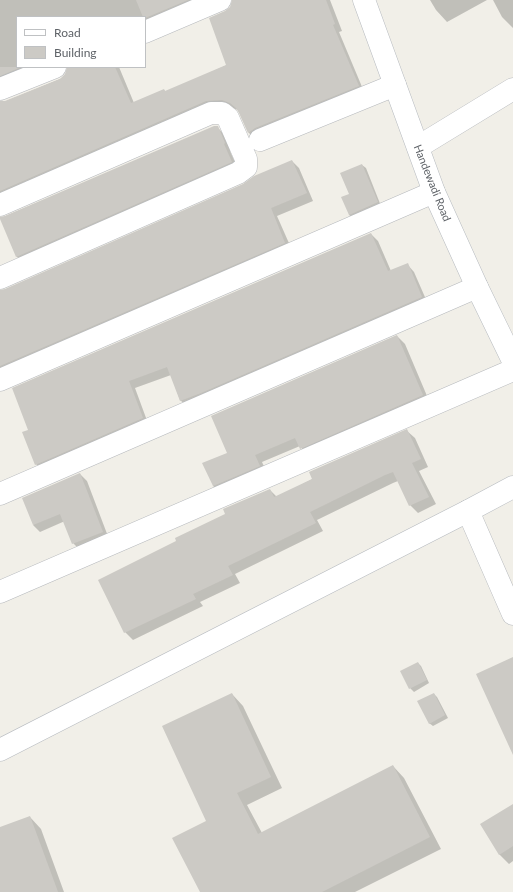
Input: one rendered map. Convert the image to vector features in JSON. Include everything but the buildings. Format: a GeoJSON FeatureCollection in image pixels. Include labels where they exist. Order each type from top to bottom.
{"type":"FeatureCollection","features":[{"type":"Feature","properties":{"kind":"street"},"geometry":{"type":"LineString","coordinates":[[146,32],[220,0]]}},
{"type":"Feature","properties":{"kind":"street","name":"Handewadi Road"},"geometry":{"type":"LineString","coordinates":[[364,0],[434,192],[513,361]]}},
{"type":"Feature","properties":{"kind":"street"},"geometry":{"type":"LineString","coordinates":[[0,89],[52,68]]}},
{"type":"Feature","properties":{"kind":"street"},"geometry":{"type":"LineString","coordinates":[[260,140],[395,85]]}},
{"type":"Feature","properties":{"kind":"street"},"geometry":{"type":"LineString","coordinates":[[418,148],[513,89]]}},
{"type":"Feature","properties":{"kind":"street"},"geometry":{"type":"LineString","coordinates":[[0,205],[211,113],[222,113],[228,118],[246,159],[246,167],[238,173],[0,278]]}},
{"type":"Feature","properties":{"kind":"street"},"geometry":{"type":"LineString","coordinates":[[0,380],[434,192]]}},
{"type":"Feature","properties":{"kind":"street"},"geometry":{"type":"LineString","coordinates":[[0,494],[478,287]]}},
{"type":"Feature","properties":{"kind":"street"},"geometry":{"type":"LineString","coordinates":[[0,592],[513,370]]}},
{"type":"Feature","properties":{"kind":"street"},"geometry":{"type":"LineString","coordinates":[[0,750],[468,511],[513,486]]}},
{"type":"Feature","properties":{"kind":"street"},"geometry":{"type":"LineString","coordinates":[[468,511],[513,614]]}}]}
